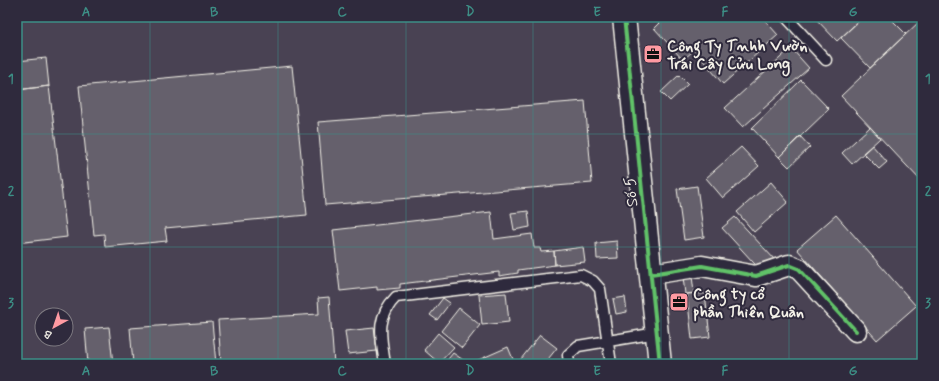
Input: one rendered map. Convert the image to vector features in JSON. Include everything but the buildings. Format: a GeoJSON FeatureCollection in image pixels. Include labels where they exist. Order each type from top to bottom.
{"type":"FeatureCollection","features":[{"type":"Feature","properties":{"kind":"street","name":"Số 5"},"geometry":{"type":"LineString","coordinates":[[624,17],[660,364]]}},
{"type":"Feature","properties":{"kind":"street"},"geometry":{"type":"LineString","coordinates":[[651,274],[702,266],[756,276],[788,265],[799,269],[856,331]]}},
{"type":"Feature","properties":{"kind":"lane"},"geometry":{"type":"LineString","coordinates":[[786,17],[826,60]]}},
{"type":"Feature","properties":{"kind":"lane"},"geometry":{"type":"LineString","coordinates":[[385,364],[381,320],[387,306],[396,297],[581,275],[593,281],[600,289],[611,364]]}},
{"type":"Feature","properties":{"kind":"lane"},"geometry":{"type":"LineString","coordinates":[[569,364],[568,355],[578,346],[607,340],[657,333]]}},
{"type":"Feature","properties":{"kind":"shaded area"},"geometry":{"type":"Polygon","coordinates":[[[17,17],[922,17],[922,351],[914,364],[17,364],[17,17]]]}},
{"type":"Feature","properties":{"kind":"cycle path"},"geometry":{"type":"LineString","coordinates":[[624,17],[660,364]]}},
{"type":"Feature","properties":{"kind":"cycle path"},"geometry":{"type":"LineString","coordinates":[[651,274],[702,266],[756,276],[789,265],[799,269],[856,331]]}},
{"type":"Feature","properties":{"kind":"place","name":"Công Ty Tnhh Vườn Trái Cây Cửu Long"},"geometry":{"type":"Point","coordinates":[653,54]}},
{"type":"Feature","properties":{"kind":"place","name":"Công ty cổ phần Thiên Quân"},"geometry":{"type":"Point","coordinates":[679,302]}}]}
